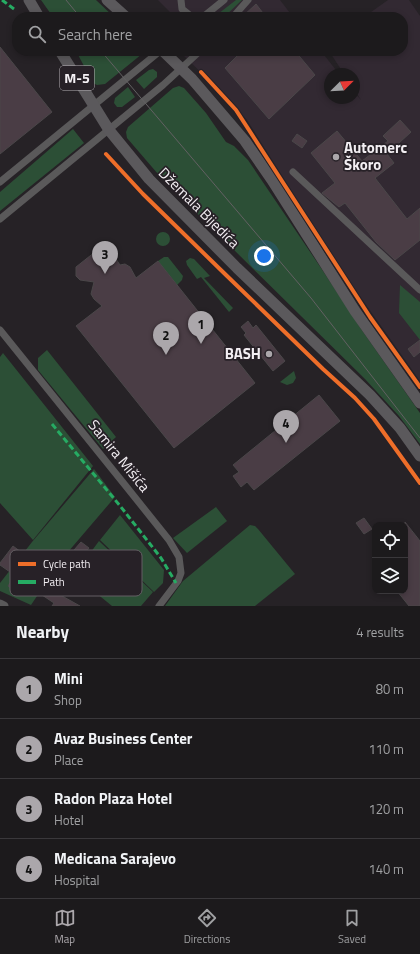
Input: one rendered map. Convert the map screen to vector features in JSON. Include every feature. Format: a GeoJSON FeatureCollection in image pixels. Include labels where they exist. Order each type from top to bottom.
{"type":"FeatureCollection","features":[{"type":"Feature","properties":{"kind":"main road"},"geometry":{"type":"LineString","coordinates":[[28,0],[36,12]]}},
{"type":"Feature","properties":{"kind":"main road"},"geometry":{"type":"LineString","coordinates":[[107,0],[120,12]]}},
{"type":"Feature","properties":{"kind":"main road","name":"Džemala Bijedića"},"geometry":{"type":"LineString","coordinates":[[63,56],[109,130],[137,165],[176,207],[370,395],[395,423],[420,456]]}},
{"type":"Feature","properties":{"kind":"main road"},"geometry":{"type":"LineString","coordinates":[[168,56],[182,69],[232,125],[256,157],[355,311],[420,404]]}},
{"type":"Feature","properties":{"kind":"street"},"geometry":{"type":"LineString","coordinates":[[181,0],[182,9],[186,12]]}},
{"type":"Feature","properties":{"kind":"street"},"geometry":{"type":"LineString","coordinates":[[209,12],[224,0]]}},
{"type":"Feature","properties":{"kind":"street"},"geometry":{"type":"LineString","coordinates":[[237,12],[248,0]]}},
{"type":"Feature","properties":{"kind":"street"},"geometry":{"type":"LineString","coordinates":[[0,182],[154,56]]}},
{"type":"Feature","properties":{"kind":"street"},"geometry":{"type":"LineString","coordinates":[[0,219],[182,69],[195,56]]}},
{"type":"Feature","properties":{"kind":"street"},"geometry":{"type":"LineString","coordinates":[[293,172],[420,290]]}},
{"type":"Feature","properties":{"kind":"street","name":"Samira Mišića"},"geometry":{"type":"LineString","coordinates":[[0,330],[135,497],[179,557],[181,573],[178,581],[159,606]]}},
{"type":"Feature","properties":{"kind":"street"},"geometry":{"type":"LineString","coordinates":[[0,604],[4,606]]}},
{"type":"Feature","properties":{"kind":"shaded area"},"geometry":{"type":"Polygon","coordinates":[[[158,0],[280,0],[289,12],[170,12],[158,0]]]}},
{"type":"Feature","properties":{"kind":"shaded area"},"geometry":{"type":"Polygon","coordinates":[[[388,0],[409,0],[420,16],[420,381],[342,271],[247,120],[184,56],[325,56],[334,68],[324,68],[324,104],[360,104],[360,68],[340,68],[332,56],[408,56],[408,12],[371,12],[388,0]]]}},
{"type":"Feature","properties":{"kind":"green space"},"geometry":{"type":"Polygon","coordinates":[[[41,0],[96,0],[109,12],[49,12],[41,0]]]}},
{"type":"Feature","properties":{"kind":"green space"},"geometry":{"type":"Polygon","coordinates":[[[236,0],[242,0],[229,12],[220,12],[236,0]]]}},
{"type":"Feature","properties":{"kind":"green space"},"geometry":{"type":"Polygon","coordinates":[[[79,56],[140,56],[105,84],[97,85],[93,83],[79,56]]]}},
{"type":"Feature","properties":{"kind":"green space"},"geometry":{"type":"Polygon","coordinates":[[[153,69],[157,72],[157,77],[144,89],[136,80],[149,70],[153,69]]]}},
{"type":"Feature","properties":{"kind":"green space"},"geometry":{"type":"Polygon","coordinates":[[[179,86],[184,88],[206,113],[226,142],[234,146],[248,160],[361,329],[420,413],[420,444],[399,416],[365,379],[164,181],[127,138],[126,132],[128,127],[173,88],[179,86]]]}},
{"type":"Feature","properties":{"kind":"green space"},"geometry":{"type":"Polygon","coordinates":[[[128,87],[135,97],[122,107],[117,107],[114,103],[115,98],[128,87]]]}},
{"type":"Feature","properties":{"kind":"green space"},"geometry":{"type":"Polygon","coordinates":[[[73,129],[84,143],[0,211],[0,192],[73,129]]]}},
{"type":"Feature","properties":{"kind":"green space"},"geometry":{"type":"Polygon","coordinates":[[[163,232],[168,234],[170,239],[168,244],[163,246],[158,244],[156,239],[158,234],[163,232]]]}},
{"type":"Feature","properties":{"kind":"green space"},"geometry":{"type":"Polygon","coordinates":[[[164,257],[168,257],[183,276],[182,280],[177,285],[158,261],[164,257]]]}},
{"type":"Feature","properties":{"kind":"green space"},"geometry":{"type":"Polygon","coordinates":[[[190,258],[194,259],[210,276],[204,278],[233,308],[229,312],[201,277],[197,279],[187,265],[186,261],[190,258]]]}},
{"type":"Feature","properties":{"kind":"green space"},"geometry":{"type":"Polygon","coordinates":[[[400,285],[420,302],[420,340],[399,313],[400,285]]]}},
{"type":"Feature","properties":{"kind":"green space"},"geometry":{"type":"Polygon","coordinates":[[[47,350],[116,437],[103,449],[38,370],[38,358],[47,350]]]}},
{"type":"Feature","properties":{"kind":"green space"},"geometry":{"type":"Polygon","coordinates":[[[3,353],[93,466],[33,540],[0,503],[0,357],[3,353]]]}},
{"type":"Feature","properties":{"kind":"green space"},"geometry":{"type":"Polygon","coordinates":[[[294,371],[296,378],[293,383],[287,385],[280,382],[294,371]]]}},
{"type":"Feature","properties":{"kind":"green space"},"geometry":{"type":"Polygon","coordinates":[[[94,469],[115,497],[70,550],[26,550],[94,469]]]}},
{"type":"Feature","properties":{"kind":"green space"},"geometry":{"type":"Polygon","coordinates":[[[216,507],[227,521],[187,553],[173,538],[216,507]]]}},
{"type":"Feature","properties":{"kind":"green space"},"geometry":{"type":"Polygon","coordinates":[[[120,515],[164,570],[163,583],[154,592],[142,580],[142,550],[110,550],[100,540],[120,515]]]}},
{"type":"Feature","properties":{"kind":"green space"},"geometry":{"type":"Polygon","coordinates":[[[250,525],[255,526],[258,529],[295,574],[255,606],[165,606],[183,581],[250,525]]]}},
{"type":"Feature","properties":{"kind":"green space"},"geometry":{"type":"Polygon","coordinates":[[[99,541],[109,550],[92,550],[99,541]]]}},
{"type":"Feature","properties":{"kind":"green space"},"geometry":{"type":"Polygon","coordinates":[[[10,570],[10,596],[0,591],[0,583],[10,570]]]}},
{"type":"Feature","properties":{"kind":"green space"},"geometry":{"type":"Polygon","coordinates":[[[142,582],[153,592],[141,606],[112,606],[100,596],[142,596],[142,582]]]}},
{"type":"Feature","properties":{"kind":"green space"},"geometry":{"type":"Polygon","coordinates":[[[11,596],[37,596],[31,605],[11,596]]]}},
{"type":"Feature","properties":{"kind":"building"},"geometry":{"type":"Polygon","coordinates":[[[256,4],[262,12],[247,12],[256,4]]]}},
{"type":"Feature","properties":{"kind":"building"},"geometry":{"type":"Polygon","coordinates":[[[0,47],[52,112],[0,154],[0,47]]]}},
{"type":"Feature","properties":{"kind":"building"},"geometry":{"type":"Polygon","coordinates":[[[237,56],[299,56],[315,75],[269,119],[225,68],[237,56]]]}},
{"type":"Feature","properties":{"kind":"building"},"geometry":{"type":"Polygon","coordinates":[[[400,120],[411,132],[387,154],[394,163],[375,178],[407,219],[420,208],[420,240],[395,260],[376,242],[345,203],[339,207],[322,193],[335,183],[311,153],[337,131],[362,161],[388,141],[383,136],[400,120]]]}},
{"type":"Feature","properties":{"kind":"building"},"geometry":{"type":"Polygon","coordinates":[[[297,134],[307,141],[302,148],[292,141],[297,134]]]}},
{"type":"Feature","properties":{"kind":"building"},"geometry":{"type":"Polygon","coordinates":[[[105,244],[114,246],[117,252],[116,259],[120,265],[125,264],[130,267],[136,278],[158,261],[255,383],[174,448],[76,326],[102,306],[91,294],[94,282],[80,280],[76,276],[76,267],[105,244]]]}},
{"type":"Feature","properties":{"kind":"building","name":"BASH"},"geometry":{"type":"Polygon","coordinates":[[[248,321],[253,328],[256,325],[285,361],[273,371],[244,335],[246,333],[241,327],[248,321]]]}},
{"type":"Feature","properties":{"kind":"building"},"geometry":{"type":"Polygon","coordinates":[[[420,340],[420,352],[414,357],[408,349],[420,340]]]}},
{"type":"Feature","properties":{"kind":"building"},"geometry":{"type":"Polygon","coordinates":[[[319,395],[340,421],[254,490],[247,482],[241,487],[233,476],[239,472],[233,465],[319,395]]]}},
{"type":"Feature","properties":{"kind":"building"},"geometry":{"type":"Polygon","coordinates":[[[364,518],[372,529],[364,534],[356,523],[364,518]]]}},
{"type":"Feature","properties":{"kind":"building"},"geometry":{"type":"Polygon","coordinates":[[[408,526],[420,541],[420,606],[409,606],[399,594],[408,594],[408,526]]]}},
{"type":"Feature","properties":{"kind":"building"},"geometry":{"type":"Polygon","coordinates":[[[81,542],[89,548],[87,550],[74,550],[81,542]]]}},
{"type":"Feature","properties":{"kind":"building"},"geometry":{"type":"Polygon","coordinates":[[[13,546],[18,550],[10,550],[10,572],[0,565],[0,563],[13,546]]]}},
{"type":"Feature","properties":{"kind":"building"},"geometry":{"type":"Polygon","coordinates":[[[44,596],[62,596],[80,606],[52,606],[54,603],[44,596]]]}},
{"type":"Feature","properties":{"kind":"tram line"},"geometry":{"type":"LineString","coordinates":[[66,0],[76,12]]}},
{"type":"Feature","properties":{"kind":"tram line"},"geometry":{"type":"LineString","coordinates":[[105,56],[311,298],[420,438]]}},
{"type":"Feature","properties":{"kind":"marked path"},"geometry":{"type":"LineString","coordinates":[[2,0],[14,9]]}},
{"type":"Feature","properties":{"kind":"marked path"},"geometry":{"type":"LineString","coordinates":[[52,424],[161,558],[176,583]]}},
{"type":"Feature","properties":{"kind":"cycle path"},"geometry":{"type":"LineString","coordinates":[[201,72],[236,110],[370,317],[420,387]]}},
{"type":"Feature","properties":{"kind":"cycle path"},"geometry":{"type":"LineString","coordinates":[[106,154],[143,194],[323,369],[355,398],[374,419],[420,483]]}},
{"type":"Feature","properties":{"kind":"place","name":"Automerc Škoro"},"geometry":{"type":"Point","coordinates":[336,157]}},
{"type":"Feature","properties":{"kind":"place","name":"Radon Plaza Hotel"},"geometry":{"type":"Point","coordinates":[105,274]}},
{"type":"Feature","properties":{"kind":"place","name":"Mini"},"geometry":{"type":"Point","coordinates":[201,344]}},
{"type":"Feature","properties":{"kind":"place","name":"BASH"},"geometry":{"type":"Point","coordinates":[269,354]}},
{"type":"Feature","properties":{"kind":"place","name":"Avaz Business Center"},"geometry":{"type":"Point","coordinates":[166,355]}},
{"type":"Feature","properties":{"kind":"place","name":"Medicana Sarajevo"},"geometry":{"type":"Point","coordinates":[286,443]}}]}
